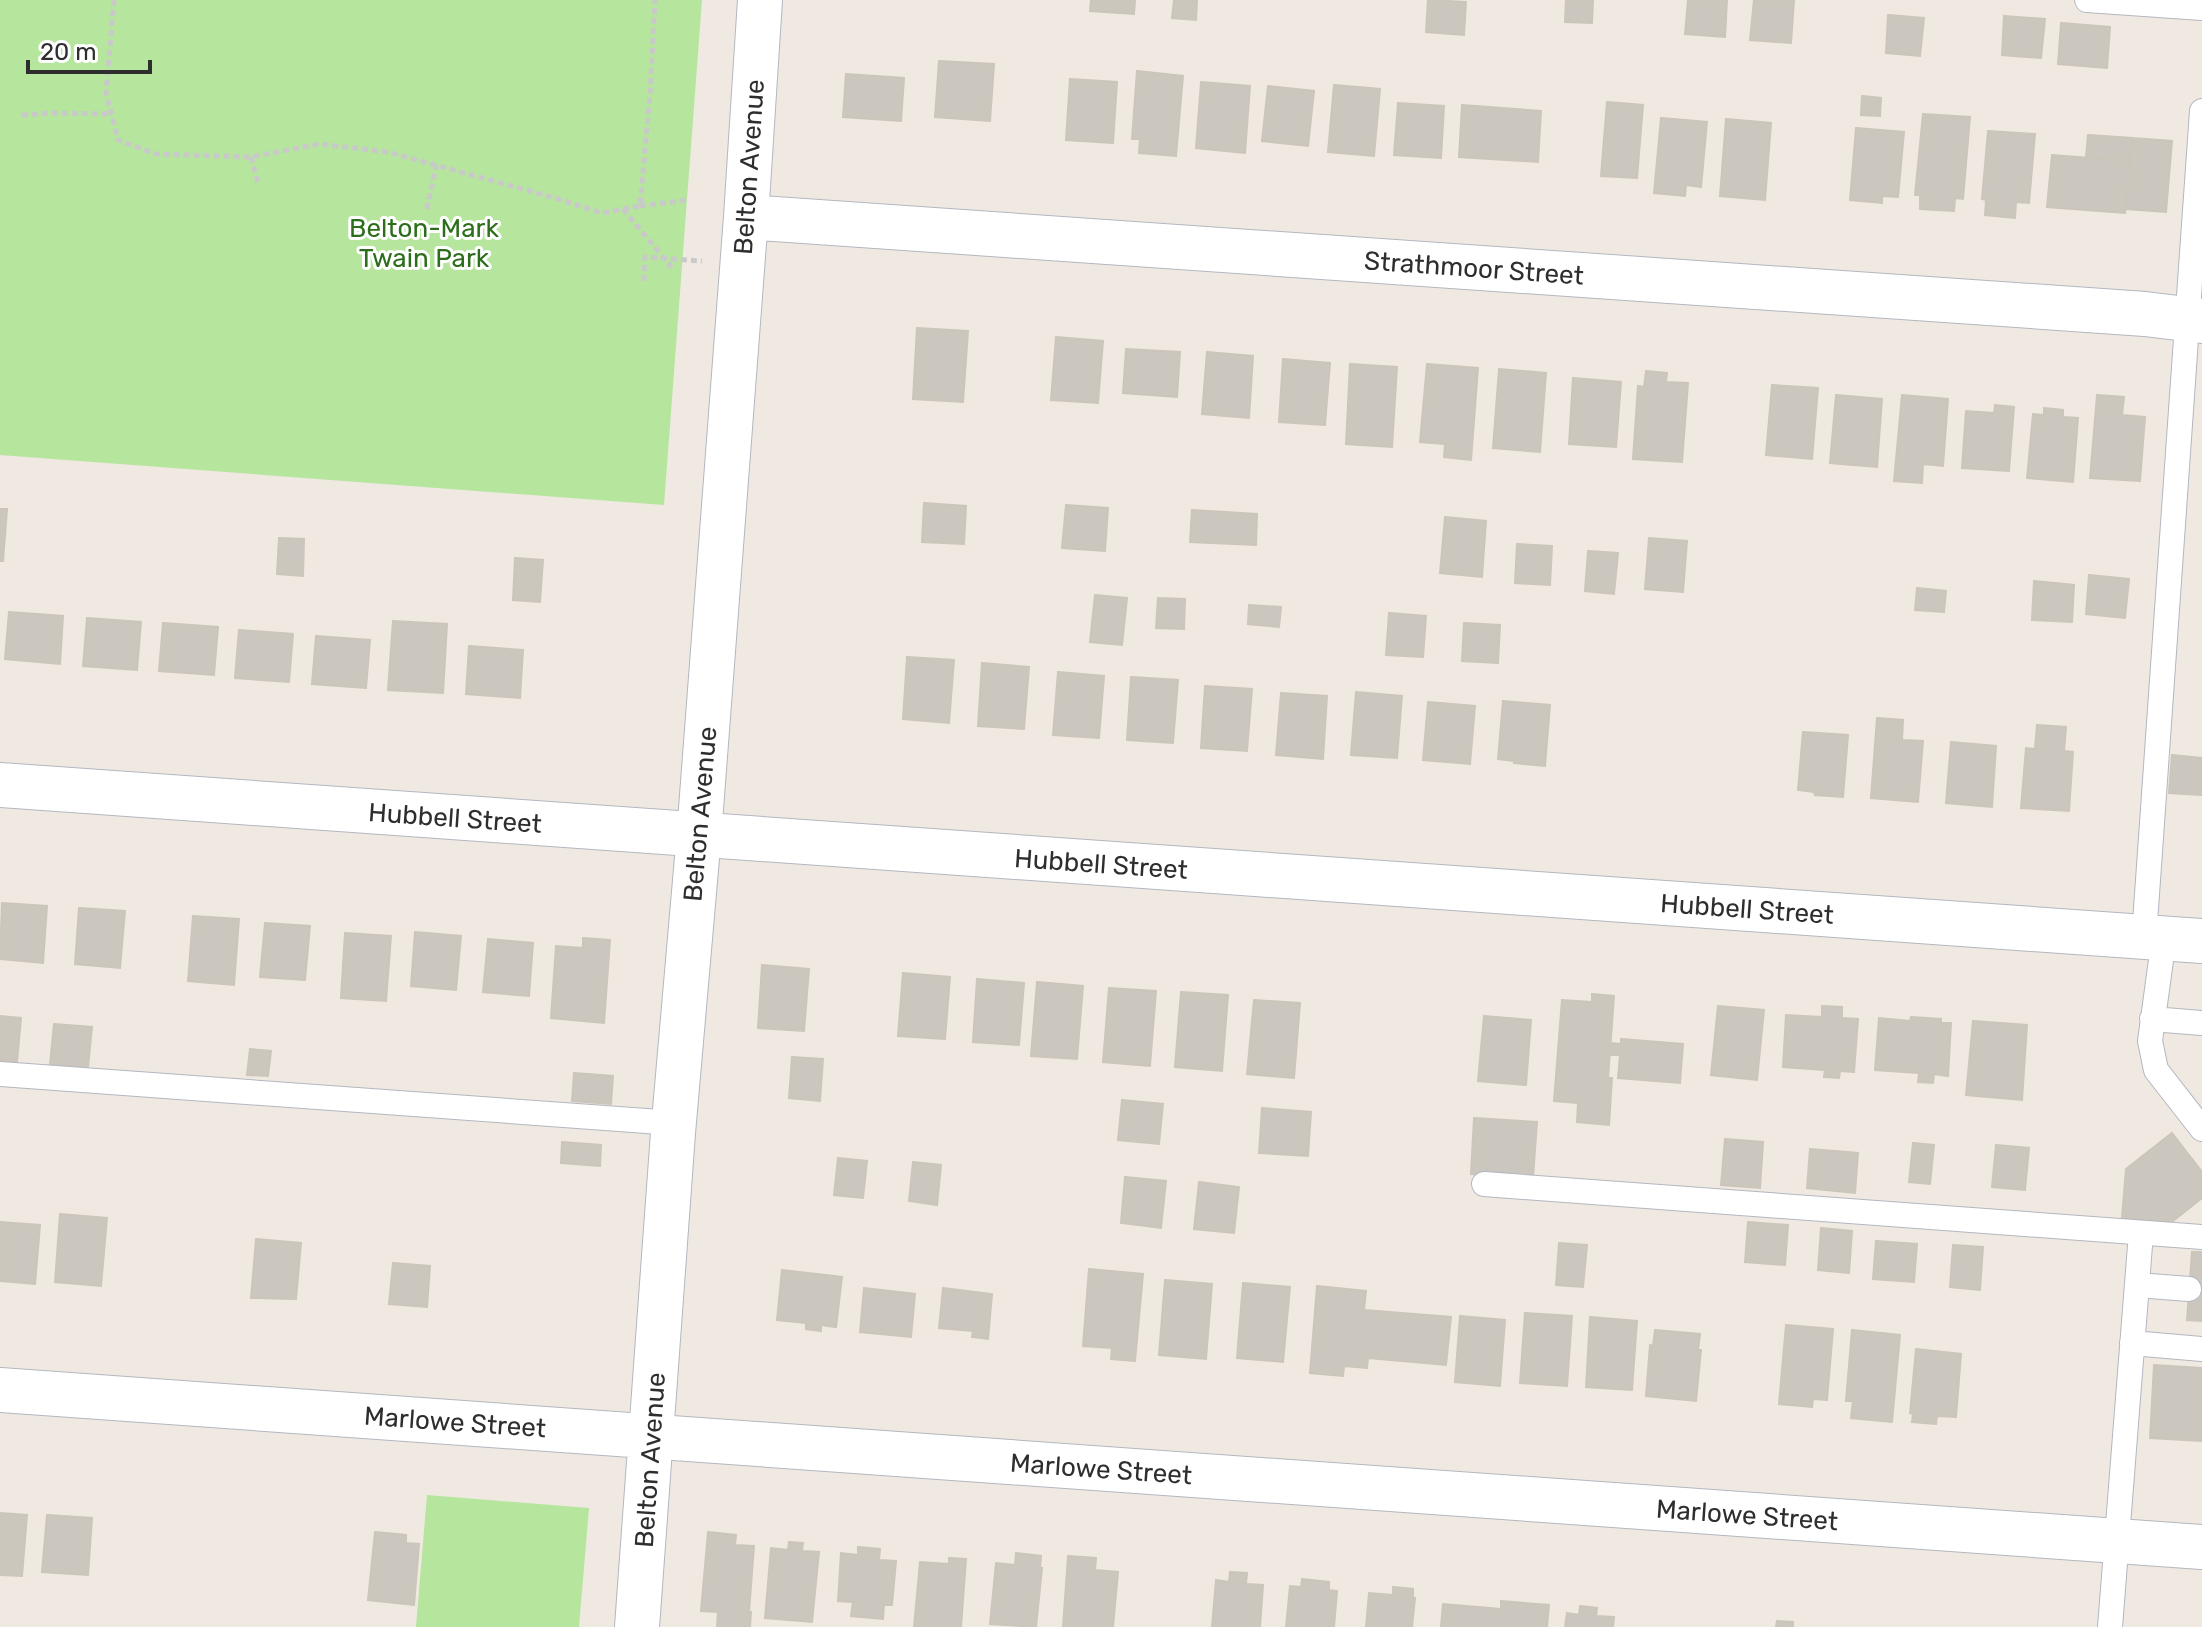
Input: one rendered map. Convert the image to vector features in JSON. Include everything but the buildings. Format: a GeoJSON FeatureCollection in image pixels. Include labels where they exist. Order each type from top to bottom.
{"type":"FeatureCollection","features":[{"type":"Feature","properties":{"kind":"street","name":"Belton Avenue"},"geometry":{"type":"LineString","coordinates":[[637,1627],[743,264],[760,0]]}},
{"type":"Feature","properties":{"kind":"street","name":"Strathmoor Street"},"geometry":{"type":"LineString","coordinates":[[746,217],[2195,320]]}},
{"type":"Feature","properties":{"kind":"street","name":"Hubbell Street"},"geometry":{"type":"LineString","coordinates":[[0,785],[2170,939]]}},
{"type":"Feature","properties":{"kind":"street","name":"Marlowe Street"},"geometry":{"type":"LineString","coordinates":[[0,1390],[2202,1547]]}},
{"type":"Feature","properties":{"kind":"lane"},"geometry":{"type":"LineString","coordinates":[[2087,0],[2202,8]]}},
{"type":"Feature","properties":{"kind":"lane"},"geometry":{"type":"LineString","coordinates":[[2202,111],[2170,939],[2150,1041],[2156,1070],[2202,1129]]}},
{"type":"Feature","properties":{"kind":"lane"},"geometry":{"type":"LineString","coordinates":[[2152,1019],[2202,1023]]}},
{"type":"Feature","properties":{"kind":"lane"},"geometry":{"type":"LineString","coordinates":[[0,1074],[674,1123]]}},
{"type":"Feature","properties":{"kind":"lane"},"geometry":{"type":"LineString","coordinates":[[1484,1184],[2202,1237]]}},
{"type":"Feature","properties":{"kind":"lane"},"geometry":{"type":"LineString","coordinates":[[2110,1627],[2141,1233]]}},
{"type":"Feature","properties":{"kind":"lane"},"geometry":{"type":"LineString","coordinates":[[2137,1285],[2189,1289]]}},
{"type":"Feature","properties":{"kind":"lane"},"geometry":{"type":"LineString","coordinates":[[2132,1343],[2202,1349]]}},
{"type":"Feature","properties":{"kind":"path"},"geometry":{"type":"LineString","coordinates":[[114,0],[106,93],[118,140],[156,154],[251,157],[319,144],[388,152],[602,213],[687,200]]}},
{"type":"Feature","properties":{"kind":"path"},"geometry":{"type":"LineString","coordinates":[[640,206],[655,0]]}},
{"type":"Feature","properties":{"kind":"path"},"geometry":{"type":"LineString","coordinates":[[22,115],[111,114]]}},
{"type":"Feature","properties":{"kind":"path"},"geometry":{"type":"LineString","coordinates":[[251,157],[258,183]]}},
{"type":"Feature","properties":{"kind":"path"},"geometry":{"type":"LineString","coordinates":[[427,209],[436,165]]}},
{"type":"Feature","properties":{"kind":"path"},"geometry":{"type":"LineString","coordinates":[[623,209],[673,269]]}},
{"type":"Feature","properties":{"kind":"path"},"geometry":{"type":"LineString","coordinates":[[644,281],[645,257],[743,264]]}},
{"type":"Feature","properties":{"kind":"green space","name":"Belton-Mark Twain Park"},"geometry":{"type":"Polygon","coordinates":[[[0,0],[702,0],[664,505],[0,455],[0,0]]]}},
{"type":"Feature","properties":{"kind":"green space"},"geometry":{"type":"Polygon","coordinates":[[[427,1495],[589,1508],[579,1627],[416,1627],[427,1495]]]}}]}
